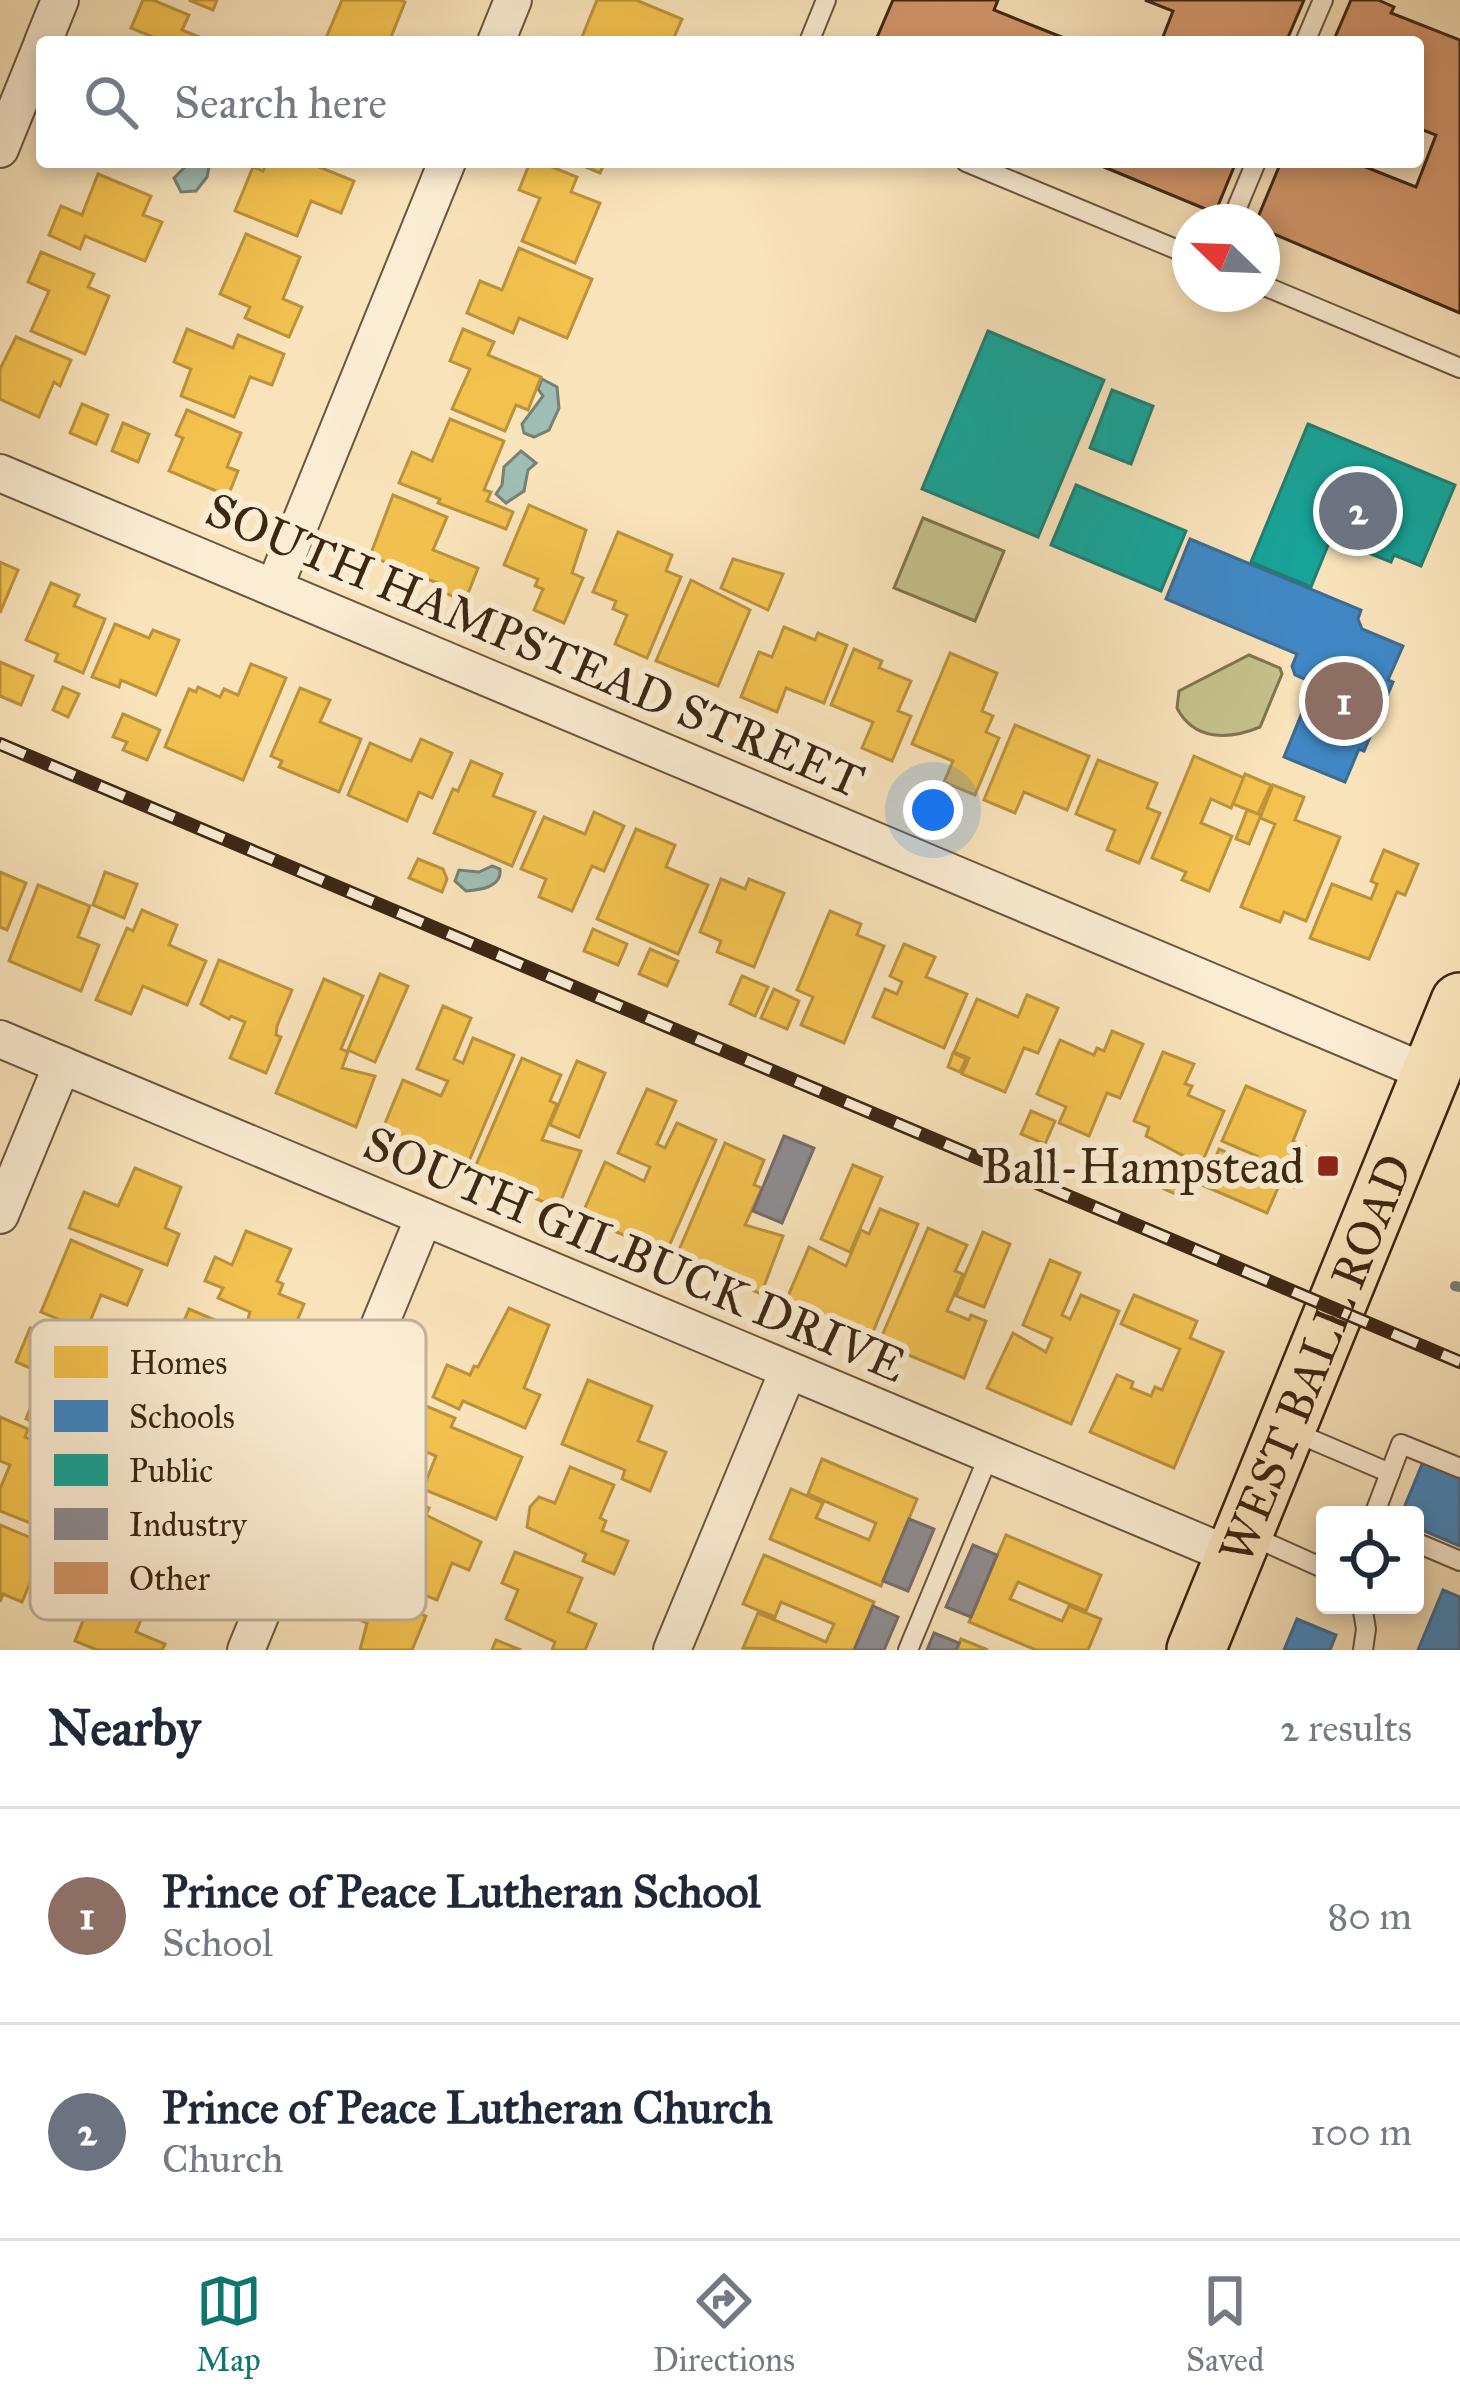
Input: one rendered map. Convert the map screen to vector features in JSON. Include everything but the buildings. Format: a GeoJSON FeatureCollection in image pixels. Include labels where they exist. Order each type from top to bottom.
{"type":"FeatureCollection","features":[{"type":"Feature","properties":{"kind":"main road","name":"WEST BALL ROAD"},"geometry":{"type":"LineString","coordinates":[[1196,1650],[1460,1002]]}},
{"type":"Feature","properties":{"kind":"street"},"geometry":{"type":"LineString","coordinates":[[46,36],[60,0]]}},
{"type":"Feature","properties":{"kind":"street"},"geometry":{"type":"LineString","coordinates":[[498,36],[513,0]]}},
{"type":"Feature","properties":{"kind":"street"},"geometry":{"type":"LineString","coordinates":[[0,149],[36,61]]}},
{"type":"Feature","properties":{"kind":"street"},"geometry":{"type":"LineString","coordinates":[[274,588],[445,168]]}},
{"type":"Feature","properties":{"kind":"street","name":"SOUTH HAMPSTEAD STREET"},"geometry":{"type":"LineString","coordinates":[[0,472],[1430,1074]]}},
{"type":"Feature","properties":{"kind":"street","name":"SOUTH GILBUCK DRIVE"},"geometry":{"type":"LineString","coordinates":[[0,1039],[988,1455],[1237,1544]]}},
{"type":"Feature","properties":{"kind":"street"},"geometry":{"type":"LineString","coordinates":[[0,1215],[62,1065]]}},
{"type":"Feature","properties":{"kind":"street"},"geometry":{"type":"LineString","coordinates":[[382,1320],[424,1217]]}},
{"type":"Feature","properties":{"kind":"street"},"geometry":{"type":"LineString","coordinates":[[672,1650],[788,1371]]}},
{"type":"Feature","properties":{"kind":"street"},"geometry":{"type":"LineString","coordinates":[[246,1650],[258,1620]]}},
{"type":"Feature","properties":{"kind":"lane"},"geometry":{"type":"LineString","coordinates":[[811,36],[826,0]]}},
{"type":"Feature","properties":{"kind":"lane"},"geometry":{"type":"LineString","coordinates":[[1308,36],[1323,0]]}},
{"type":"Feature","properties":{"kind":"lane"},"geometry":{"type":"LineString","coordinates":[[981,168],[1172,247]]}},
{"type":"Feature","properties":{"kind":"lane"},"geometry":{"type":"LineString","coordinates":[[1238,204],[1254,168]]}},
{"type":"Feature","properties":{"kind":"lane"},"geometry":{"type":"LineString","coordinates":[[1280,293],[1460,368]]}},
{"type":"Feature","properties":{"kind":"lane"},"geometry":{"type":"LineString","coordinates":[[1284,1427],[1390,1473]]}},
{"type":"Feature","properties":{"kind":"lane"},"geometry":{"type":"LineString","coordinates":[[1377,1506],[1401,1444],[1460,1468]]}},
{"type":"Feature","properties":{"kind":"lane"},"geometry":{"type":"LineString","coordinates":[[908,1650],[988,1455]]}},
{"type":"Feature","properties":{"kind":"lane"},"geometry":{"type":"LineString","coordinates":[[1237,1544],[1316,1566]]}},
{"type":"Feature","properties":{"kind":"lane"},"geometry":{"type":"LineString","coordinates":[[1424,1546],[1460,1561]]}},
{"type":"Feature","properties":{"kind":"lane"},"geometry":{"type":"LineString","coordinates":[[1363,1614],[1363,1650]]}},
{"type":"Feature","properties":{"kind":"shaded area"},"geometry":{"type":"Polygon","coordinates":[[[923,518],[1004,551],[975,621],[894,588],[923,518]]]}},
{"type":"Feature","properties":{"kind":"shaded area"},"geometry":{"type":"Polygon","coordinates":[[[1249,655],[1280,668],[1282,674],[1260,727],[1213,735],[1184,719],[1177,708],[1179,691],[1249,655]]]}},
{"type":"Feature","properties":{"kind":"water"},"geometry":{"type":"Polygon","coordinates":[[[184,168],[209,168],[196,191],[181,192],[174,178],[184,168]]]}},
{"type":"Feature","properties":{"kind":"water"},"geometry":{"type":"Polygon","coordinates":[[[542,379],[557,387],[559,408],[549,430],[534,437],[524,433],[522,424],[543,396],[538,389],[542,379]]]}},
{"type":"Feature","properties":{"kind":"water"},"geometry":{"type":"Polygon","coordinates":[[[521,451],[536,463],[528,470],[524,491],[506,503],[496,494],[504,467],[521,451]]]}},
{"type":"Feature","properties":{"kind":"water"},"geometry":{"type":"Polygon","coordinates":[[[492,866],[500,869],[500,875],[489,886],[466,891],[455,881],[459,870],[479,872],[492,866]]]}},
{"type":"Feature","properties":{"kind":"waterway"},"geometry":{"type":"LineString","coordinates":[[1455,1286],[1460,1287]]}},
{"type":"Feature","properties":{"kind":"railway"},"geometry":{"type":"LineString","coordinates":[[0,744],[1460,1362]]}},
{"type":"Feature","properties":{"kind":"place","name":"Prince of Peace Lutheran Church"},"geometry":{"type":"Point","coordinates":[1358,511]}},
{"type":"Feature","properties":{"kind":"place","name":"Prince of Peace Lutheran School"},"geometry":{"type":"Point","coordinates":[1344,701]}},
{"type":"Feature","properties":{"kind":"place","name":"Ball-Hampstead"},"geometry":{"type":"Point","coordinates":[1328,1166]}}]}
